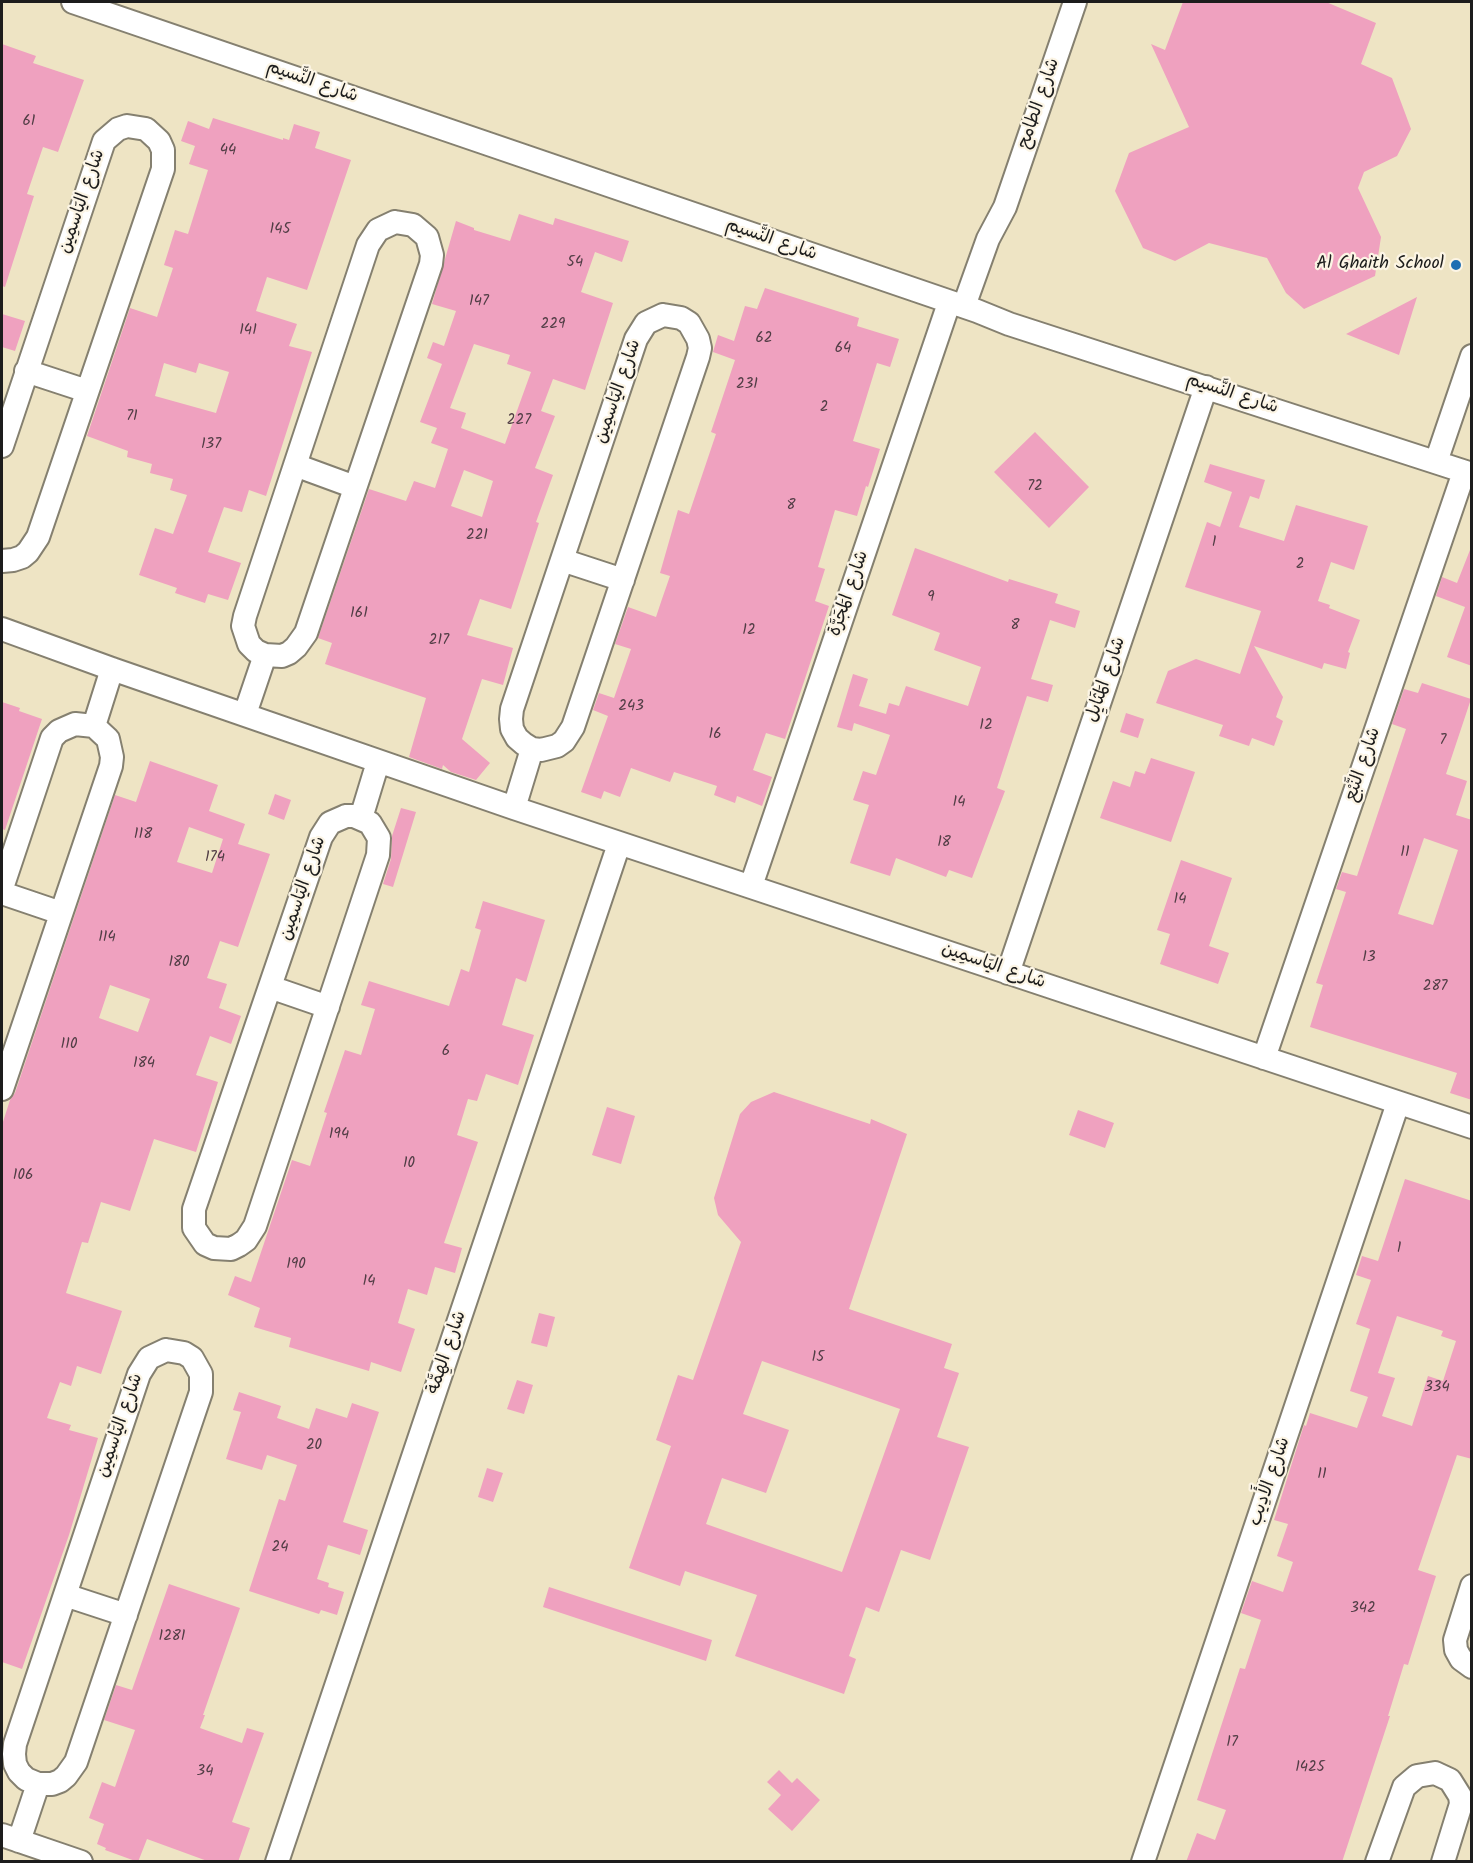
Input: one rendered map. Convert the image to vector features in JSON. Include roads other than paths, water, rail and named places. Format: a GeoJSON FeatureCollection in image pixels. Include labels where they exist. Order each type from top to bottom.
{"type":"FeatureCollection","features":[{"type":"Feature","properties":{"kind":"street","name":"شارع النَّسيم"},"geometry":{"type":"LineString","coordinates":[[73,2],[96,5],[1009,324],[1468,473]]}},
{"type":"Feature","properties":{"kind":"street","name":"شارع الطامح"},"geometry":{"type":"LineString","coordinates":[[964,307],[1000,241],[1005,207],[1075,2]]}},
{"type":"Feature","properties":{"kind":"street","name":"شارع اليَاسمِين"},"geometry":{"type":"LineString","coordinates":[[2,446],[104,141],[118,129],[127,126],[146,129],[159,141],[163,150],[163,169],[38,537],[28,552],[21,557],[2,561]]}},
{"type":"Feature","properties":{"kind":"street"},"geometry":{"type":"LineString","coordinates":[[404,222],[413,225],[427,237],[432,255],[355,487],[306,633],[289,653],[273,657],[256,651],[249,644],[243,626],[372,237],[386,225],[404,222]]}},
{"type":"Feature","properties":{"kind":"street","name":"شارع المَجَرَّة"},"geometry":{"type":"LineString","coordinates":[[751,886],[964,307]]}},
{"type":"Feature","properties":{"kind":"street","name":"شارع اليَاسمِين"},"geometry":{"type":"LineString","coordinates":[[672,315],[689,323],[695,331],[700,348],[623,580],[573,727],[564,741],[557,746],[541,750],[532,749],[517,738],[511,719],[562,560],[640,330],[654,318],[672,315]]}},
{"type":"Feature","properties":{"kind":"street"},"geometry":{"type":"LineString","coordinates":[[1436,462],[1472,356]]}},
{"type":"Feature","properties":{"kind":"street"},"geometry":{"type":"LineString","coordinates":[[26,371],[87,391]]}},
{"type":"Feature","properties":{"kind":"street","name":"شارع المَثَايِل"},"geometry":{"type":"LineString","coordinates":[[1008,973],[1206,387]]}},
{"type":"Feature","properties":{"kind":"street"},"geometry":{"type":"LineString","coordinates":[[295,465],[355,487]]}},
{"type":"Feature","properties":{"kind":"street","name":"شارع النَّبْع"},"geometry":{"type":"LineString","coordinates":[[1264,1058],[1468,473]]}},
{"type":"Feature","properties":{"kind":"street"},"geometry":{"type":"LineString","coordinates":[[562,560],[623,580]]}},
{"type":"Feature","properties":{"kind":"street","name":"شارع اليَاسمِين"},"geometry":{"type":"LineString","coordinates":[[2,629],[378,762],[619,844],[1472,1127]]}},
{"type":"Feature","properties":{"kind":"street"},"geometry":{"type":"LineString","coordinates":[[245,714],[265,655]]}},
{"type":"Feature","properties":{"kind":"street"},"geometry":{"type":"LineString","coordinates":[[94,726],[112,669]]}},
{"type":"Feature","properties":{"kind":"street"},"geometry":{"type":"LineString","coordinates":[[2,888],[52,738],[58,731],[75,724],[94,726],[108,739],[112,757],[111,766],[2,1089]]}},
{"type":"Feature","properties":{"kind":"street"},"geometry":{"type":"LineString","coordinates":[[514,808],[532,749]]}},
{"type":"Feature","properties":{"kind":"street"},"geometry":{"type":"LineString","coordinates":[[361,818],[378,762]]}},
{"type":"Feature","properties":{"kind":"street","name":"شارع اليَاسمِين"},"geometry":{"type":"LineString","coordinates":[[346,816],[361,818],[370,823],[379,838],[378,855],[255,1226],[246,1240],[239,1245],[231,1249],[214,1248],[206,1244],[194,1228],[195,1209],[270,987],[325,829],[337,818],[346,816]]}},
{"type":"Feature","properties":{"kind":"street","name":"شارع الهِمَّة"},"geometry":{"type":"LineString","coordinates":[[277,1862],[619,844]]}},
{"type":"Feature","properties":{"kind":"street"},"geometry":{"type":"LineString","coordinates":[[2,893],[61,913]]}},
{"type":"Feature","properties":{"kind":"street"},"geometry":{"type":"LineString","coordinates":[[270,987],[328,1007]]}},
{"type":"Feature","properties":{"kind":"street","name":"شارع الأَدِيب"},"geometry":{"type":"LineString","coordinates":[[1143,1862],[1398,1103]]}},
{"type":"Feature","properties":{"kind":"street","name":"شارع اليَاسمِين"},"geometry":{"type":"LineString","coordinates":[[175,1350],[184,1353],[198,1365],[201,1374],[201,1392],[126,1615],[76,1761],[66,1776],[52,1784],[38,1784],[26,1779],[15,1764],[14,1754],[142,1365],[157,1353],[175,1350]]}},
{"type":"Feature","properties":{"kind":"street"},"geometry":{"type":"LineString","coordinates":[[1472,1586],[1455,1640],[1456,1650],[1461,1659],[1472,1667]]}},
{"type":"Feature","properties":{"kind":"street"},"geometry":{"type":"LineString","coordinates":[[65,1595],[126,1615]]}},
{"type":"Feature","properties":{"kind":"street"},"geometry":{"type":"LineString","coordinates":[[1377,1862],[1404,1787],[1417,1776],[1435,1773],[1450,1780],[1460,1796],[1461,1804],[1443,1862]]}},
{"type":"Feature","properties":{"kind":"street"},"geometry":{"type":"LineString","coordinates":[[38,1784],[10,1838],[81,1862]]}},
{"type":"Feature","properties":{"kind":"place","name":"Al Ghaith School"},"geometry":{"type":"Point","coordinates":[1456,265]}}]}
